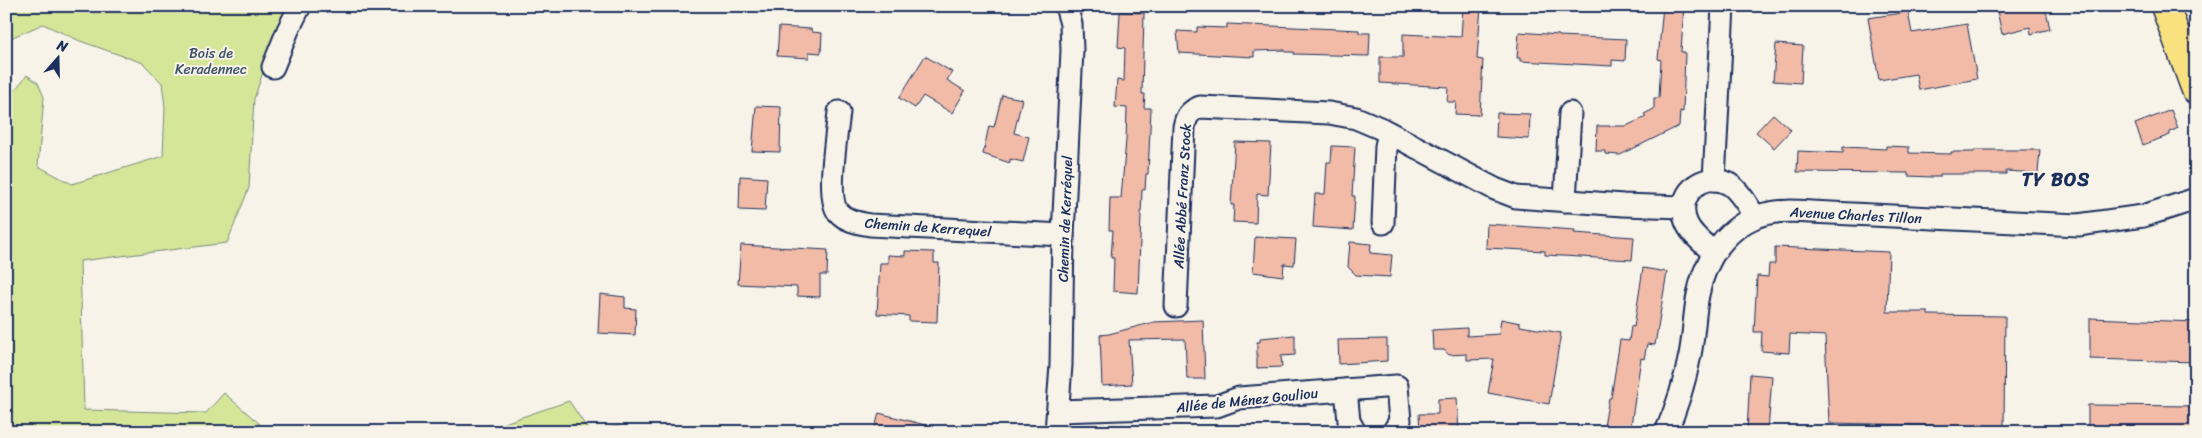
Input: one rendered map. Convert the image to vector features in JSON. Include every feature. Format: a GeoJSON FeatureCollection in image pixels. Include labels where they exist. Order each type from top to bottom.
{"type":"FeatureCollection","features":[{"type":"Feature","properties":{"kind":"main road"},"geometry":{"type":"LineString","coordinates":[[2165,6],[2196,90]]}},
{"type":"Feature","properties":{"kind":"main road"},"geometry":{"type":"LineString","coordinates":[[2182,6],[2196,39]]}},
{"type":"Feature","properties":{"kind":"street"},"geometry":{"type":"LineString","coordinates":[[273,67],[300,6]]}},
{"type":"Feature","properties":{"kind":"street","name":"Chemin de Kerréquel"},"geometry":{"type":"LineString","coordinates":[[1057,422],[1063,317],[1063,236],[1072,50],[1071,24],[1066,6]]}},
{"type":"Feature","properties":{"kind":"street"},"geometry":{"type":"LineString","coordinates":[[1714,180],[1723,6]]}},
{"type":"Feature","properties":{"kind":"street","name":"Allée Abbé Franz Stock"},"geometry":{"type":"LineString","coordinates":[[1176,306],[1184,128],[1186,117],[1190,112],[1200,107],[1329,113],[1363,120],[1508,194],[1526,198],[1683,207]]}},
{"type":"Feature","properties":{"kind":"street","name":"Chemin de Kerrequel"},"geometry":{"type":"LineString","coordinates":[[839,112],[832,196],[838,212],[846,218],[870,225],[1063,236]]}},
{"type":"Feature","properties":{"kind":"street"},"geometry":{"type":"LineString","coordinates":[[1565,201],[1570,113]]}},
{"type":"Feature","properties":{"kind":"street"},"geometry":{"type":"LineString","coordinates":[[1383,223],[1386,146],[1389,133]]}},
{"type":"Feature","properties":{"kind":"street"},"geometry":{"type":"LineString","coordinates":[[1713,252],[1687,225],[1683,207],[1688,191],[1694,185],[1702,181],[1714,180],[1730,184],[1739,193],[1755,218]]}},
{"type":"Feature","properties":{"kind":"street","name":"Avenue Charles Tillon"},"geometry":{"type":"LineString","coordinates":[[1666,432],[1686,375],[1698,293],[1713,252],[1734,231],[1755,218],[1777,212],[1811,212],[2078,225],[2143,216],[2196,199]]}},
{"type":"Feature","properties":{"kind":"street","name":"Allée de Ménez Gouliou"},"geometry":{"type":"LineString","coordinates":[[1057,422],[1218,406],[1239,398],[1397,386],[1400,422],[1393,432]]}},
{"type":"Feature","properties":{"kind":"street"},"geometry":{"type":"LineString","coordinates":[[1346,390],[1350,421],[1355,432]]}},
{"type":"Feature","properties":{"kind":"green space","name":"Bois de Keradennec"},"geometry":{"type":"Polygon","coordinates":[[[6,6],[292,6],[272,45],[254,99],[249,188],[227,243],[80,261],[84,410],[206,413],[224,393],[269,432],[6,432],[6,101],[27,75],[38,83],[44,97],[38,166],[72,184],[163,156],[165,107],[162,83],[143,63],[80,41],[43,24],[6,40],[6,6]]]}},
{"type":"Feature","properties":{"kind":"green space"},"geometry":{"type":"Polygon","coordinates":[[[569,401],[589,431],[618,426],[627,432],[478,432],[569,401]]]}},
{"type":"Feature","properties":{"kind":"building"},"geometry":{"type":"Polygon","coordinates":[[[1463,6],[1481,6],[1477,59],[1483,60],[1480,115],[1455,114],[1456,102],[1447,102],[1448,87],[1380,83],[1380,57],[1403,57],[1403,34],[1461,37],[1463,6]]]}},
{"type":"Feature","properties":{"kind":"building"},"geometry":{"type":"Polygon","coordinates":[[[1663,6],[1684,6],[1681,52],[1685,52],[1683,112],[1680,111],[1679,126],[1620,155],[1596,151],[1597,126],[1626,126],[1646,117],[1644,114],[1654,109],[1654,98],[1659,98],[1661,60],[1658,59],[1663,6]]]}},
{"type":"Feature","properties":{"kind":"building"},"geometry":{"type":"Polygon","coordinates":[[[1996,6],[2045,6],[2050,29],[2031,34],[2030,27],[2002,34],[1996,6]]]}},
{"type":"Feature","properties":{"kind":"building"},"geometry":{"type":"Polygon","coordinates":[[[1120,12],[1144,13],[1142,94],[1145,94],[1144,108],[1151,108],[1148,174],[1146,174],[1145,190],[1142,189],[1138,293],[1113,291],[1114,258],[1111,258],[1113,230],[1109,230],[1110,198],[1121,198],[1126,140],[1127,108],[1115,107],[1117,80],[1124,81],[1125,48],[1118,47],[1120,12]]]}},
{"type":"Feature","properties":{"kind":"building"},"geometry":{"type":"Polygon","coordinates":[[[1908,12],[1912,33],[1967,24],[1977,79],[1919,90],[1916,74],[1879,80],[1868,18],[1908,12]]]}},
{"type":"Feature","properties":{"kind":"building"},"geometry":{"type":"Polygon","coordinates":[[[1227,24],[1359,30],[1359,33],[1370,33],[1369,56],[1294,54],[1294,52],[1285,52],[1285,50],[1254,51],[1254,57],[1179,53],[1177,31],[1197,32],[1197,27],[1227,28],[1227,24]]]}},
{"type":"Feature","properties":{"kind":"building"},"geometry":{"type":"Polygon","coordinates":[[[779,27],[811,29],[812,32],[822,33],[821,53],[809,52],[809,58],[777,56],[779,27]]]}},
{"type":"Feature","properties":{"kind":"building"},"geometry":{"type":"Polygon","coordinates":[[[1519,32],[1626,39],[1625,61],[1612,60],[1612,66],[1520,61],[1520,58],[1517,58],[1519,32]]]}},
{"type":"Feature","properties":{"kind":"building"},"geometry":{"type":"Polygon","coordinates":[[[1776,44],[1803,46],[1801,83],[1773,81],[1776,44]]]}},
{"type":"Feature","properties":{"kind":"building"},"geometry":{"type":"Polygon","coordinates":[[[925,56],[952,72],[947,80],[965,91],[952,113],[923,96],[915,108],[899,98],[925,56]]]}},
{"type":"Feature","properties":{"kind":"building"},"geometry":{"type":"Polygon","coordinates":[[[1002,95],[1022,99],[1014,133],[1029,137],[1023,162],[1010,159],[1010,163],[983,154],[989,126],[994,127],[1002,95]]]}},
{"type":"Feature","properties":{"kind":"building"},"geometry":{"type":"Polygon","coordinates":[[[756,106],[781,107],[780,152],[752,151],[756,106]]]}},
{"type":"Feature","properties":{"kind":"building"},"geometry":{"type":"Polygon","coordinates":[[[2171,110],[2178,128],[2170,132],[2170,135],[2143,145],[2135,124],[2171,110]]]}},
{"type":"Feature","properties":{"kind":"building"},"geometry":{"type":"Polygon","coordinates":[[[1497,113],[1530,114],[1529,139],[1496,137],[1497,113]]]}},
{"type":"Feature","properties":{"kind":"building"},"geometry":{"type":"Polygon","coordinates":[[[1773,114],[1791,130],[1774,148],[1756,132],[1773,114]]]}},
{"type":"Feature","properties":{"kind":"building"},"geometry":{"type":"Polygon","coordinates":[[[1235,142],[1271,143],[1268,195],[1257,194],[1256,223],[1233,222],[1234,205],[1231,205],[1235,142]]]}},
{"type":"Feature","properties":{"kind":"building"},"geometry":{"type":"Polygon","coordinates":[[[1332,146],[1355,147],[1352,196],[1355,196],[1353,230],[1313,227],[1315,194],[1325,194],[1327,162],[1331,162],[1332,146]]]}},
{"type":"Feature","properties":{"kind":"building"},"geometry":{"type":"Polygon","coordinates":[[[1886,146],[1909,147],[1909,153],[1951,154],[1951,152],[1974,152],[1974,150],[2040,150],[2038,173],[2006,171],[2006,174],[1940,174],[1940,177],[1932,177],[1908,176],[1908,173],[1797,172],[1798,151],[1843,153],[1843,147],[1886,149],[1886,146]]]}},
{"type":"Feature","properties":{"kind":"building"},"geometry":{"type":"Polygon","coordinates":[[[740,176],[767,178],[765,211],[739,210],[740,176]]]}},
{"type":"Feature","properties":{"kind":"building"},"geometry":{"type":"Polygon","coordinates":[[[1487,224],[1575,230],[1574,233],[1634,237],[1632,260],[1545,255],[1545,251],[1486,248],[1487,224]]]}},
{"type":"Feature","properties":{"kind":"building"},"geometry":{"type":"Polygon","coordinates":[[[1255,237],[1296,239],[1294,265],[1284,264],[1283,276],[1253,272],[1255,237]]]}},
{"type":"Feature","properties":{"kind":"building"},"geometry":{"type":"Polygon","coordinates":[[[1350,242],[1371,244],[1370,253],[1392,255],[1390,277],[1356,275],[1348,267],[1350,242]]]}},
{"type":"Feature","properties":{"kind":"building"},"geometry":{"type":"Polygon","coordinates":[[[741,245],[828,250],[827,275],[820,275],[820,297],[797,296],[797,287],[738,284],[741,245]]]}},
{"type":"Feature","properties":{"kind":"building"},"geometry":{"type":"Polygon","coordinates":[[[1775,247],[1889,252],[1887,312],[1928,312],[1928,315],[2005,316],[2004,427],[1829,423],[1825,336],[1790,334],[1789,353],[1761,351],[1762,332],[1754,332],[1757,276],[1768,277],[1769,264],[1775,264],[1775,247]]]}},
{"type":"Feature","properties":{"kind":"building"},"geometry":{"type":"Polygon","coordinates":[[[905,251],[934,252],[934,263],[939,263],[937,322],[909,321],[909,316],[877,314],[880,263],[888,263],[888,255],[905,256],[905,251]]]}},
{"type":"Feature","properties":{"kind":"building"},"geometry":{"type":"Polygon","coordinates":[[[1643,268],[1667,272],[1655,345],[1647,344],[1644,359],[1641,358],[1630,432],[1603,432],[1609,398],[1611,398],[1620,340],[1629,341],[1631,326],[1634,327],[1643,268]]]}},
{"type":"Feature","properties":{"kind":"building"},"geometry":{"type":"Polygon","coordinates":[[[600,294],[625,297],[625,308],[636,309],[635,335],[598,333],[600,294]]]}},
{"type":"Feature","properties":{"kind":"building"},"geometry":{"type":"Polygon","coordinates":[[[2090,318],[2196,322],[2196,362],[2090,359],[2090,318]]]}},
{"type":"Feature","properties":{"kind":"building"},"geometry":{"type":"Polygon","coordinates":[[[1501,319],[1520,323],[1520,326],[1561,333],[1549,404],[1488,393],[1494,359],[1467,360],[1467,354],[1449,355],[1444,350],[1433,350],[1432,330],[1467,328],[1467,336],[1499,334],[1501,319]]]}},
{"type":"Feature","properties":{"kind":"building"},"geometry":{"type":"Polygon","coordinates":[[[1203,320],[1205,379],[1187,379],[1185,339],[1129,340],[1132,384],[1102,386],[1100,335],[1154,322],[1203,320]]]}},
{"type":"Feature","properties":{"kind":"building"},"geometry":{"type":"Polygon","coordinates":[[[1295,335],[1295,355],[1281,356],[1282,367],[1257,368],[1257,342],[1260,342],[1260,338],[1295,335]]]}},
{"type":"Feature","properties":{"kind":"building"},"geometry":{"type":"Polygon","coordinates":[[[1387,339],[1387,361],[1339,364],[1338,340],[1387,339]]]}},
{"type":"Feature","properties":{"kind":"building"},"geometry":{"type":"Polygon","coordinates":[[[1750,374],[1772,376],[1768,432],[1747,432],[1750,374]]]}},
{"type":"Feature","properties":{"kind":"building"},"geometry":{"type":"Polygon","coordinates":[[[1457,398],[1459,432],[1420,432],[1419,414],[1438,414],[1438,399],[1457,398]]]}},
{"type":"Feature","properties":{"kind":"building"},"geometry":{"type":"Polygon","coordinates":[[[2088,405],[2196,406],[2196,432],[2088,432],[2088,405]]]}},
{"type":"Feature","properties":{"kind":"building"},"geometry":{"type":"Polygon","coordinates":[[[879,413],[929,426],[928,432],[874,432],[879,413]]]}},
{"type":"Feature","properties":{"kind":"district","name":"TY BOS"},"geometry":{"type":"Point","coordinates":[2056,179]}}]}
